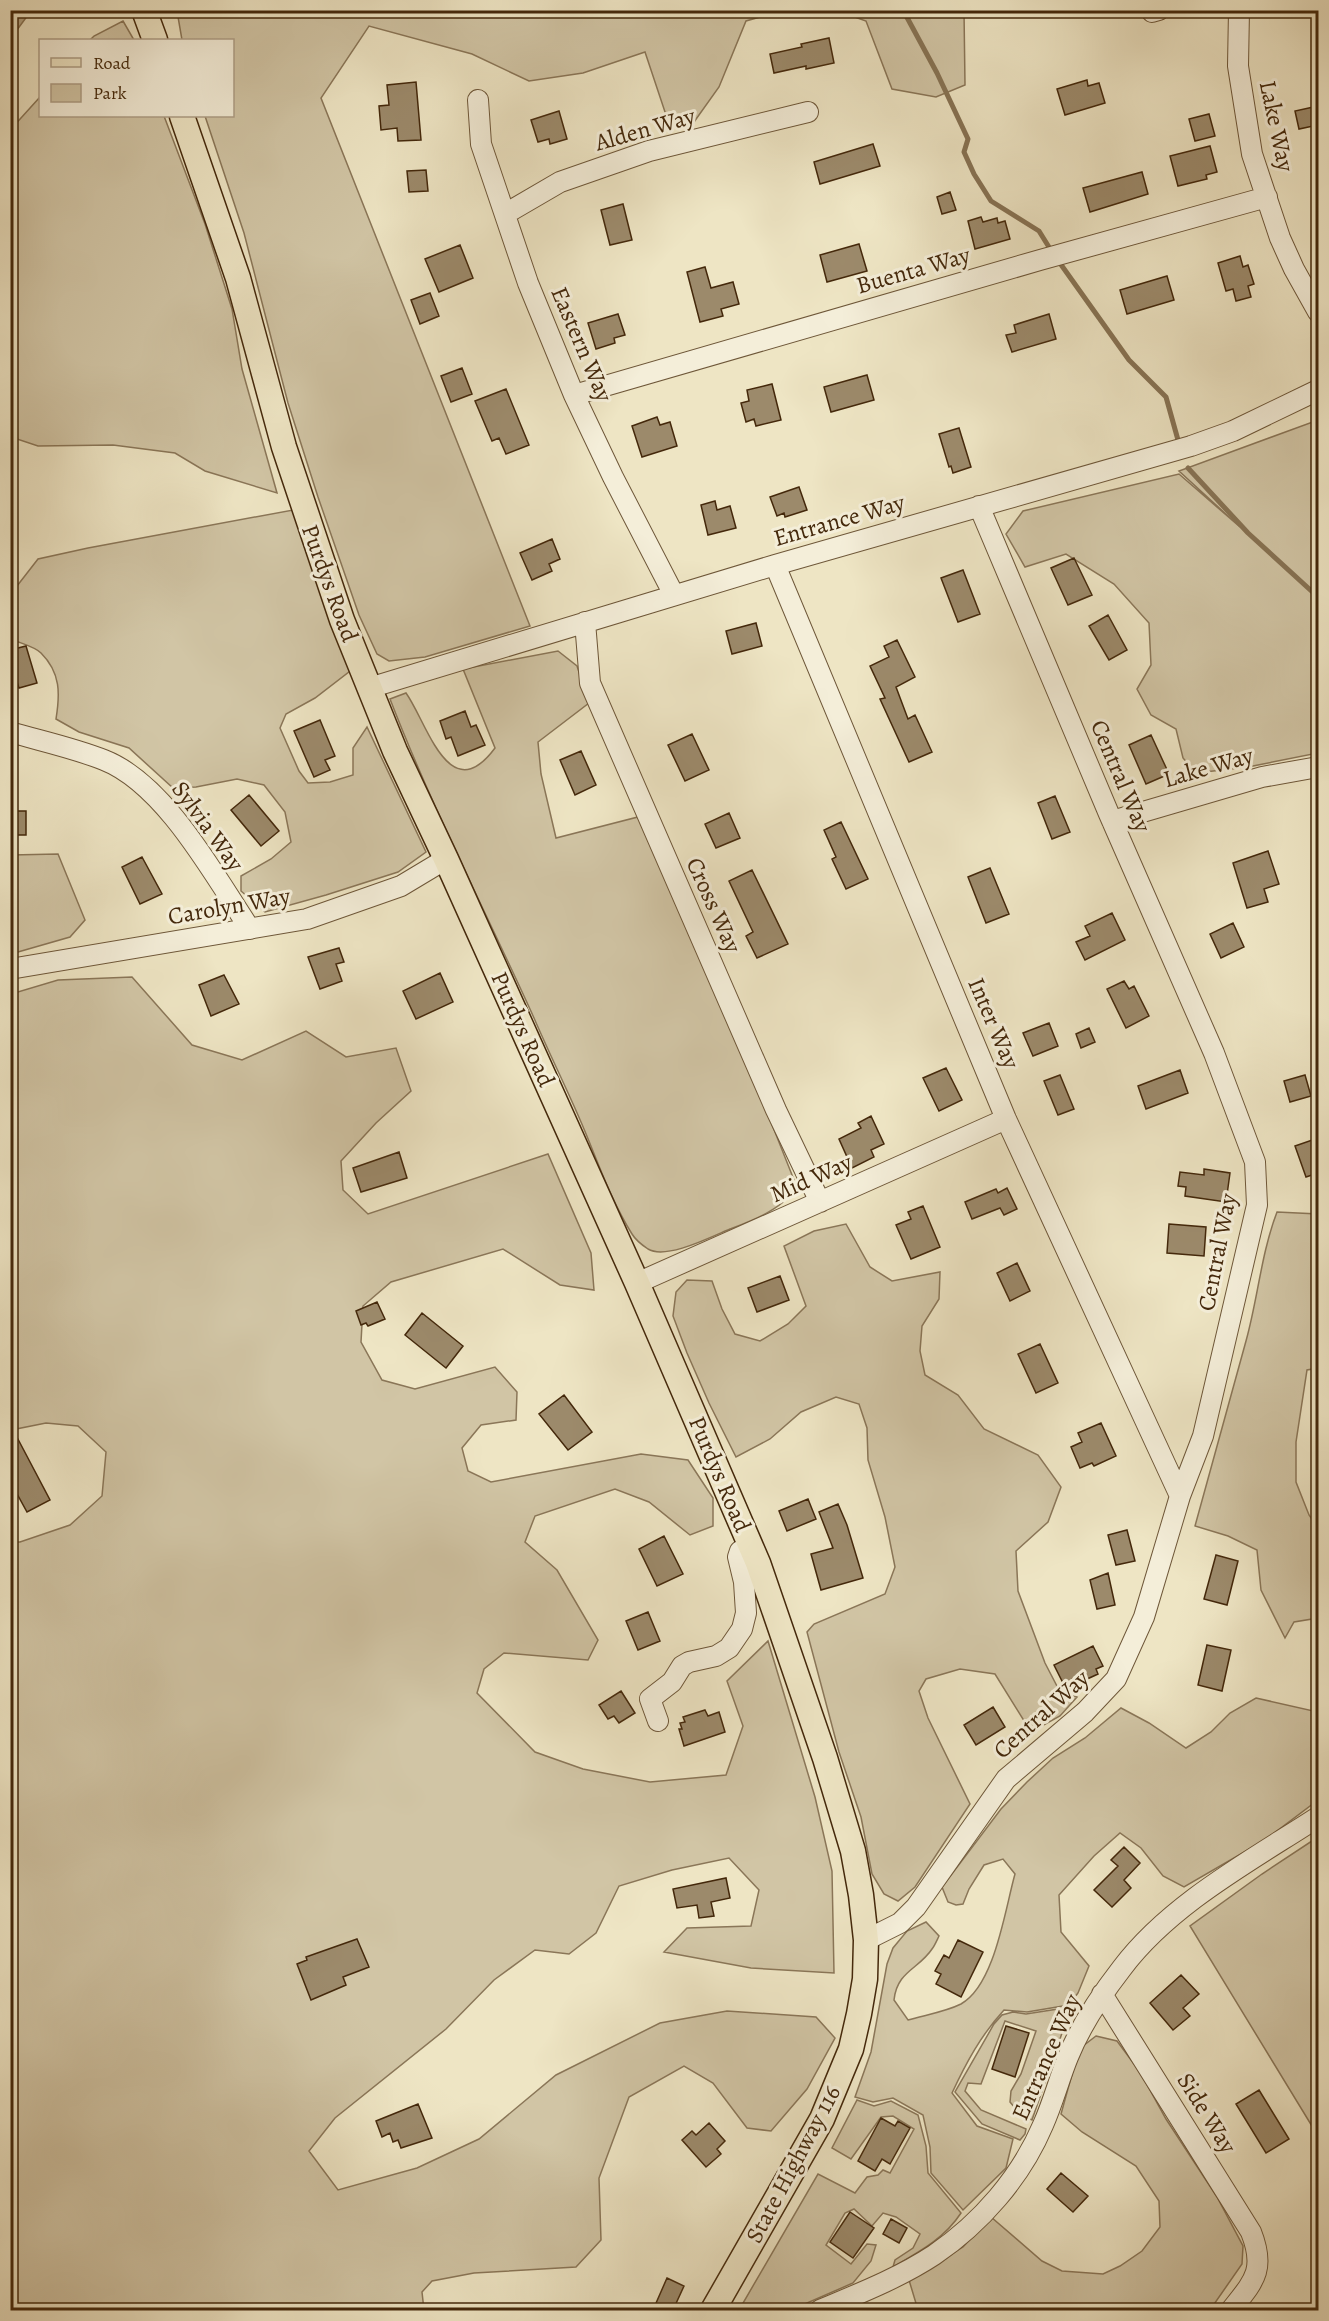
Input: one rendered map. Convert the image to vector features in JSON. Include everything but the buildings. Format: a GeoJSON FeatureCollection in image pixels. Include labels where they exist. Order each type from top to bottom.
{"type":"FeatureCollection","features":[{"type":"Feature","properties":{"kind":"main road"},"geometry":{"type":"LineString","coordinates":[[144,10],[155,39]]}},
{"type":"Feature","properties":{"kind":"main road","name":"Purdys Road"},"geometry":{"type":"LineString","coordinates":[[182,117],[238,278],[300,501],[369,688],[395,751],[637,1283],[751,1546],[780,1623],[853,1851],[866,1940]]}},
{"type":"Feature","properties":{"kind":"main road","name":"State Highway 116"},"geometry":{"type":"LineString","coordinates":[[713,2310],[804,2153],[837,2086],[860,2014],[865,1979],[866,1940]]}},
{"type":"Feature","properties":{"kind":"street","name":"Lake Way"},"geometry":{"type":"LineString","coordinates":[[1239,10],[1238,66],[1252,154],[1280,238],[1318,312]]}},
{"type":"Feature","properties":{"kind":"street","name":"Eastern Way"},"geometry":{"type":"LineString","coordinates":[[478,100],[481,144],[528,283],[574,395],[674,595]]}},
{"type":"Feature","properties":{"kind":"street","name":"Alden Way"},"geometry":{"type":"LineString","coordinates":[[505,214],[560,182],[649,151],[808,112]]}},
{"type":"Feature","properties":{"kind":"street","name":"Buenta Way"},"geometry":{"type":"LineString","coordinates":[[574,395],[1267,197]]}},
{"type":"Feature","properties":{"kind":"street","name":"Entrance Way"},"geometry":{"type":"LineString","coordinates":[[369,688],[775,565],[1191,446],[1233,431],[1318,390]]}},
{"type":"Feature","properties":{"kind":"street","name":"Central Way"},"geometry":{"type":"LineString","coordinates":[[866,1940],[900,1923],[916,1907],[1006,1779],[1085,1712],[1116,1679],[1144,1617],[1180,1496],[1203,1437],[1257,1205],[1255,1162],[1214,1053],[1112,821],[979,506]]}},
{"type":"Feature","properties":{"kind":"street","name":"Inter Way"},"geometry":{"type":"LineString","coordinates":[[775,565],[1006,1119],[1180,1496]]}},
{"type":"Feature","properties":{"kind":"street","name":"Cross Way"},"geometry":{"type":"LineString","coordinates":[[585,622],[590,683],[771,1099],[820,1202]]}},
{"type":"Feature","properties":{"kind":"street","name":"Sylvia Way"},"geometry":{"type":"LineString","coordinates":[[10,732],[105,760],[149,789],[181,827],[250,929]]}},
{"type":"Feature","properties":{"kind":"street","name":"Lake Way"},"geometry":{"type":"LineString","coordinates":[[1112,821],[1262,777],[1318,767]]}},
{"type":"Feature","properties":{"kind":"street","name":"Carolyn Way"},"geometry":{"type":"LineString","coordinates":[[10,969],[307,919],[401,886],[446,859]]}},
{"type":"Feature","properties":{"kind":"street","name":"Mid Way"},"geometry":{"type":"LineString","coordinates":[[637,1283],[1006,1119]]}},
{"type":"Feature","properties":{"kind":"street"},"geometry":{"type":"LineString","coordinates":[[658,1721],[650,1700],[672,1682],[682,1666],[689,1662],[716,1656],[729,1648],[742,1629],[746,1613],[744,1582],[738,1557],[740,1551],[751,1546]]}},
{"type":"Feature","properties":{"kind":"street","name":"Entrance Way"},"geometry":{"type":"LineString","coordinates":[[820,2310],[891,2278],[932,2256],[960,2236],[987,2210],[1012,2179],[1031,2150],[1044,2123],[1069,2055],[1102,1994],[1145,1941],[1172,1917],[1220,1881],[1318,1817]]}},
{"type":"Feature","properties":{"kind":"street","name":"Side Way"},"geometry":{"type":"LineString","coordinates":[[1102,1994],[1251,2232],[1257,2247],[1259,2263],[1257,2274],[1231,2310]]}},
{"type":"Feature","properties":{"kind":"green space"},"geometry":{"type":"Polygon","coordinates":[[[177,11],[838,11],[775,13],[746,21],[719,87],[694,122],[670,127],[645,52],[583,73],[529,81],[472,54],[369,26],[321,98],[530,626],[425,657],[389,661],[377,654],[359,615],[318,497],[288,403],[244,233],[205,117],[234,117],[234,39],[182,39],[177,11]]]}},
{"type":"Feature","properties":{"kind":"green space"},"geometry":{"type":"Polygon","coordinates":[[[838,11],[964,11],[965,85],[936,97],[892,89],[866,21],[838,11]]]}},
{"type":"Feature","properties":{"kind":"green space"},"geometry":{"type":"Polygon","coordinates":[[[123,21],[133,39],[91,39],[123,21]]]}},
{"type":"Feature","properties":{"kind":"green space"},"geometry":{"type":"Polygon","coordinates":[[[39,98],[39,117],[164,117],[205,224],[232,309],[242,369],[277,493],[205,471],[175,453],[113,445],[38,446],[11,437],[11,129],[39,98]]]}},
{"type":"Feature","properties":{"kind":"green space"},"geometry":{"type":"Polygon","coordinates":[[[1318,420],[1318,753],[1248,767],[1196,773],[1183,758],[1176,729],[1151,715],[1137,689],[1151,665],[1149,623],[1114,584],[1066,554],[1025,567],[1006,534],[1023,511],[1179,474],[1240,527],[1179,471],[1318,420]]]}},
{"type":"Feature","properties":{"kind":"green space"},"geometry":{"type":"Polygon","coordinates":[[[293,510],[354,668],[315,698],[286,714],[280,728],[299,771],[308,783],[330,782],[353,775],[353,748],[367,727],[426,852],[398,872],[265,912],[241,891],[241,876],[271,859],[291,842],[285,812],[264,785],[237,779],[196,787],[173,788],[129,748],[79,732],[56,719],[58,684],[56,676],[41,653],[11,639],[10,595],[38,559],[293,510]]]}},
{"type":"Feature","properties":{"kind":"green space"},"geometry":{"type":"Polygon","coordinates":[[[558,651],[577,666],[589,703],[538,742],[541,774],[556,838],[638,817],[771,1122],[796,1185],[785,1200],[768,1213],[677,1250],[656,1252],[648,1249],[633,1236],[624,1221],[516,978],[423,780],[390,699],[406,693],[441,755],[452,765],[465,770],[479,765],[495,748],[463,669],[558,651]]]}},
{"type":"Feature","properties":{"kind":"green space"},"geometry":{"type":"Polygon","coordinates":[[[58,854],[85,920],[70,937],[11,954],[11,921],[15,911],[11,892],[11,855],[58,854]]]}},
{"type":"Feature","properties":{"kind":"green space"},"geometry":{"type":"Polygon","coordinates":[[[132,977],[192,1045],[242,1060],[306,1031],[346,1057],[396,1048],[411,1091],[376,1123],[341,1161],[343,1190],[368,1214],[548,1154],[591,1253],[594,1290],[560,1285],[503,1249],[391,1282],[363,1306],[361,1342],[382,1380],[415,1389],[495,1367],[517,1392],[516,1420],[481,1425],[462,1448],[468,1471],[491,1482],[641,1454],[688,1460],[713,1498],[713,1526],[690,1535],[649,1502],[615,1489],[535,1516],[525,1542],[557,1570],[598,1640],[588,1660],[504,1653],[484,1669],[477,1693],[535,1752],[583,1769],[650,1782],[726,1775],[743,1726],[727,1681],[768,1641],[815,1797],[832,1871],[834,1973],[751,1968],[664,1952],[687,1928],[751,1926],[759,1890],[729,1858],[672,1870],[619,1886],[596,1933],[569,1954],[535,1950],[494,1980],[446,2029],[335,2118],[309,2151],[338,2190],[417,2168],[479,2139],[556,2075],[660,2023],[727,2011],[816,2017],[835,2038],[807,2089],[771,2131],[747,2128],[713,2083],[684,2066],[629,2097],[599,2178],[601,2240],[576,2267],[474,2273],[432,2281],[422,2292],[424,2310],[11,2310],[10,1542],[20,1542],[70,1525],[102,1496],[106,1452],[78,1426],[46,1423],[11,1430],[11,994],[58,980],[132,977]]]}},
{"type":"Feature","properties":{"kind":"green space"},"geometry":{"type":"Polygon","coordinates":[[[1277,1212],[1318,1214],[1318,1368],[1307,1370],[1296,1442],[1296,1482],[1309,1515],[1318,1528],[1318,1618],[1294,1622],[1285,1638],[1261,1590],[1257,1550],[1228,1536],[1195,1526],[1246,1341],[1267,1244],[1277,1212]]]}},
{"type":"Feature","properties":{"kind":"green space"},"geometry":{"type":"Polygon","coordinates":[[[846,1224],[870,1267],[892,1281],[940,1272],[939,1299],[922,1326],[920,1351],[925,1375],[958,1395],[984,1429],[1038,1455],[1061,1487],[1048,1522],[1016,1551],[1018,1591],[1045,1663],[1059,1690],[1077,1697],[1060,1716],[1031,1732],[995,1674],[960,1669],[926,1679],[919,1691],[928,1718],[970,1804],[915,1887],[898,1901],[884,1894],[872,1874],[861,1817],[839,1752],[807,1632],[814,1624],[885,1594],[895,1567],[885,1517],[868,1460],[867,1428],[859,1404],[836,1397],[801,1412],[770,1439],[736,1457],[709,1403],[673,1316],[676,1292],[687,1280],[712,1281],[722,1309],[735,1334],[760,1341],[788,1324],[806,1306],[784,1246],[814,1231],[846,1224]]]}},
{"type":"Feature","properties":{"kind":"green space"},"geometry":{"type":"Polygon","coordinates":[[[1256,1698],[1318,1712],[1318,1800],[1265,1840],[1184,1887],[1163,1876],[1141,1848],[1120,1833],[1094,1856],[1059,1895],[1061,1932],[1089,1966],[1078,1993],[1069,2005],[1027,2012],[1004,2010],[981,2039],[963,2071],[952,2093],[977,2126],[1013,2139],[1006,2168],[963,2210],[931,2173],[930,2147],[923,2115],[893,2098],[873,2102],[855,2097],[871,2052],[887,1964],[893,1948],[907,1931],[926,1922],[939,1936],[927,1956],[904,1976],[896,1990],[894,2000],[908,2020],[961,2004],[973,1994],[990,1964],[1015,1874],[1003,1859],[984,1865],[969,1889],[963,1904],[956,1905],[948,1902],[942,1887],[1001,1809],[1027,1782],[1053,1758],[1085,1738],[1121,1708],[1149,1723],[1186,1748],[1211,1732],[1230,1713],[1256,1698]]]}},
{"type":"Feature","properties":{"kind":"green space"},"geometry":{"type":"Polygon","coordinates":[[[1318,1837],[1318,2136],[1190,1926],[1318,1837]]]}},
{"type":"Feature","properties":{"kind":"green space"},"geometry":{"type":"Polygon","coordinates":[[[1071,2007],[1032,2120],[1020,2114],[1010,2102],[1011,2091],[1021,2074],[1036,2031],[1005,2021],[981,2084],[968,2083],[965,2091],[981,2110],[1026,2129],[1025,2134],[1020,2140],[982,2124],[955,2092],[994,2024],[1002,2015],[1013,2012],[1026,2014],[1071,2007]]]}},
{"type":"Feature","properties":{"kind":"green space"},"geometry":{"type":"Polygon","coordinates":[[[1096,2036],[1117,2041],[1140,2072],[1166,2119],[1217,2197],[1243,2246],[1242,2264],[1210,2310],[918,2310],[909,2280],[963,2247],[991,2217],[1042,2261],[1062,2271],[1103,2274],[1142,2251],[1160,2227],[1159,2201],[1136,2166],[1082,2132],[1061,2114],[1074,2067],[1083,2046],[1096,2036]]]}},
{"type":"Feature","properties":{"kind":"green space"},"geometry":{"type":"Polygon","coordinates":[[[857,2100],[874,2106],[891,2101],[918,2115],[926,2146],[928,2173],[961,2213],[939,2238],[893,2267],[895,2260],[913,2248],[920,2234],[896,2217],[883,2213],[872,2226],[854,2209],[845,2213],[826,2245],[851,2264],[867,2244],[876,2245],[871,2261],[853,2283],[791,2310],[739,2310],[818,2174],[855,2193],[867,2177],[878,2175],[883,2170],[890,2173],[914,2129],[893,2116],[881,2117],[851,2159],[832,2148],[857,2100]]]}},
{"type":"Feature","properties":{"kind":"shaded area"},"geometry":{"type":"Polygon","coordinates":[[[10,11],[31,11],[11,38],[10,11]]]}},
{"type":"Feature","properties":{"kind":"waterway"},"geometry":{"type":"LineString","coordinates":[[903,10],[937,73],[968,139],[964,152],[974,174],[991,201],[1039,231],[1052,252]]}},
{"type":"Feature","properties":{"kind":"waterway"},"geometry":{"type":"LineString","coordinates":[[1057,259],[1129,360],[1166,397],[1178,440]]}},
{"type":"Feature","properties":{"kind":"waterway"},"geometry":{"type":"LineString","coordinates":[[1188,468],[1248,533],[1318,597]]}}]}
